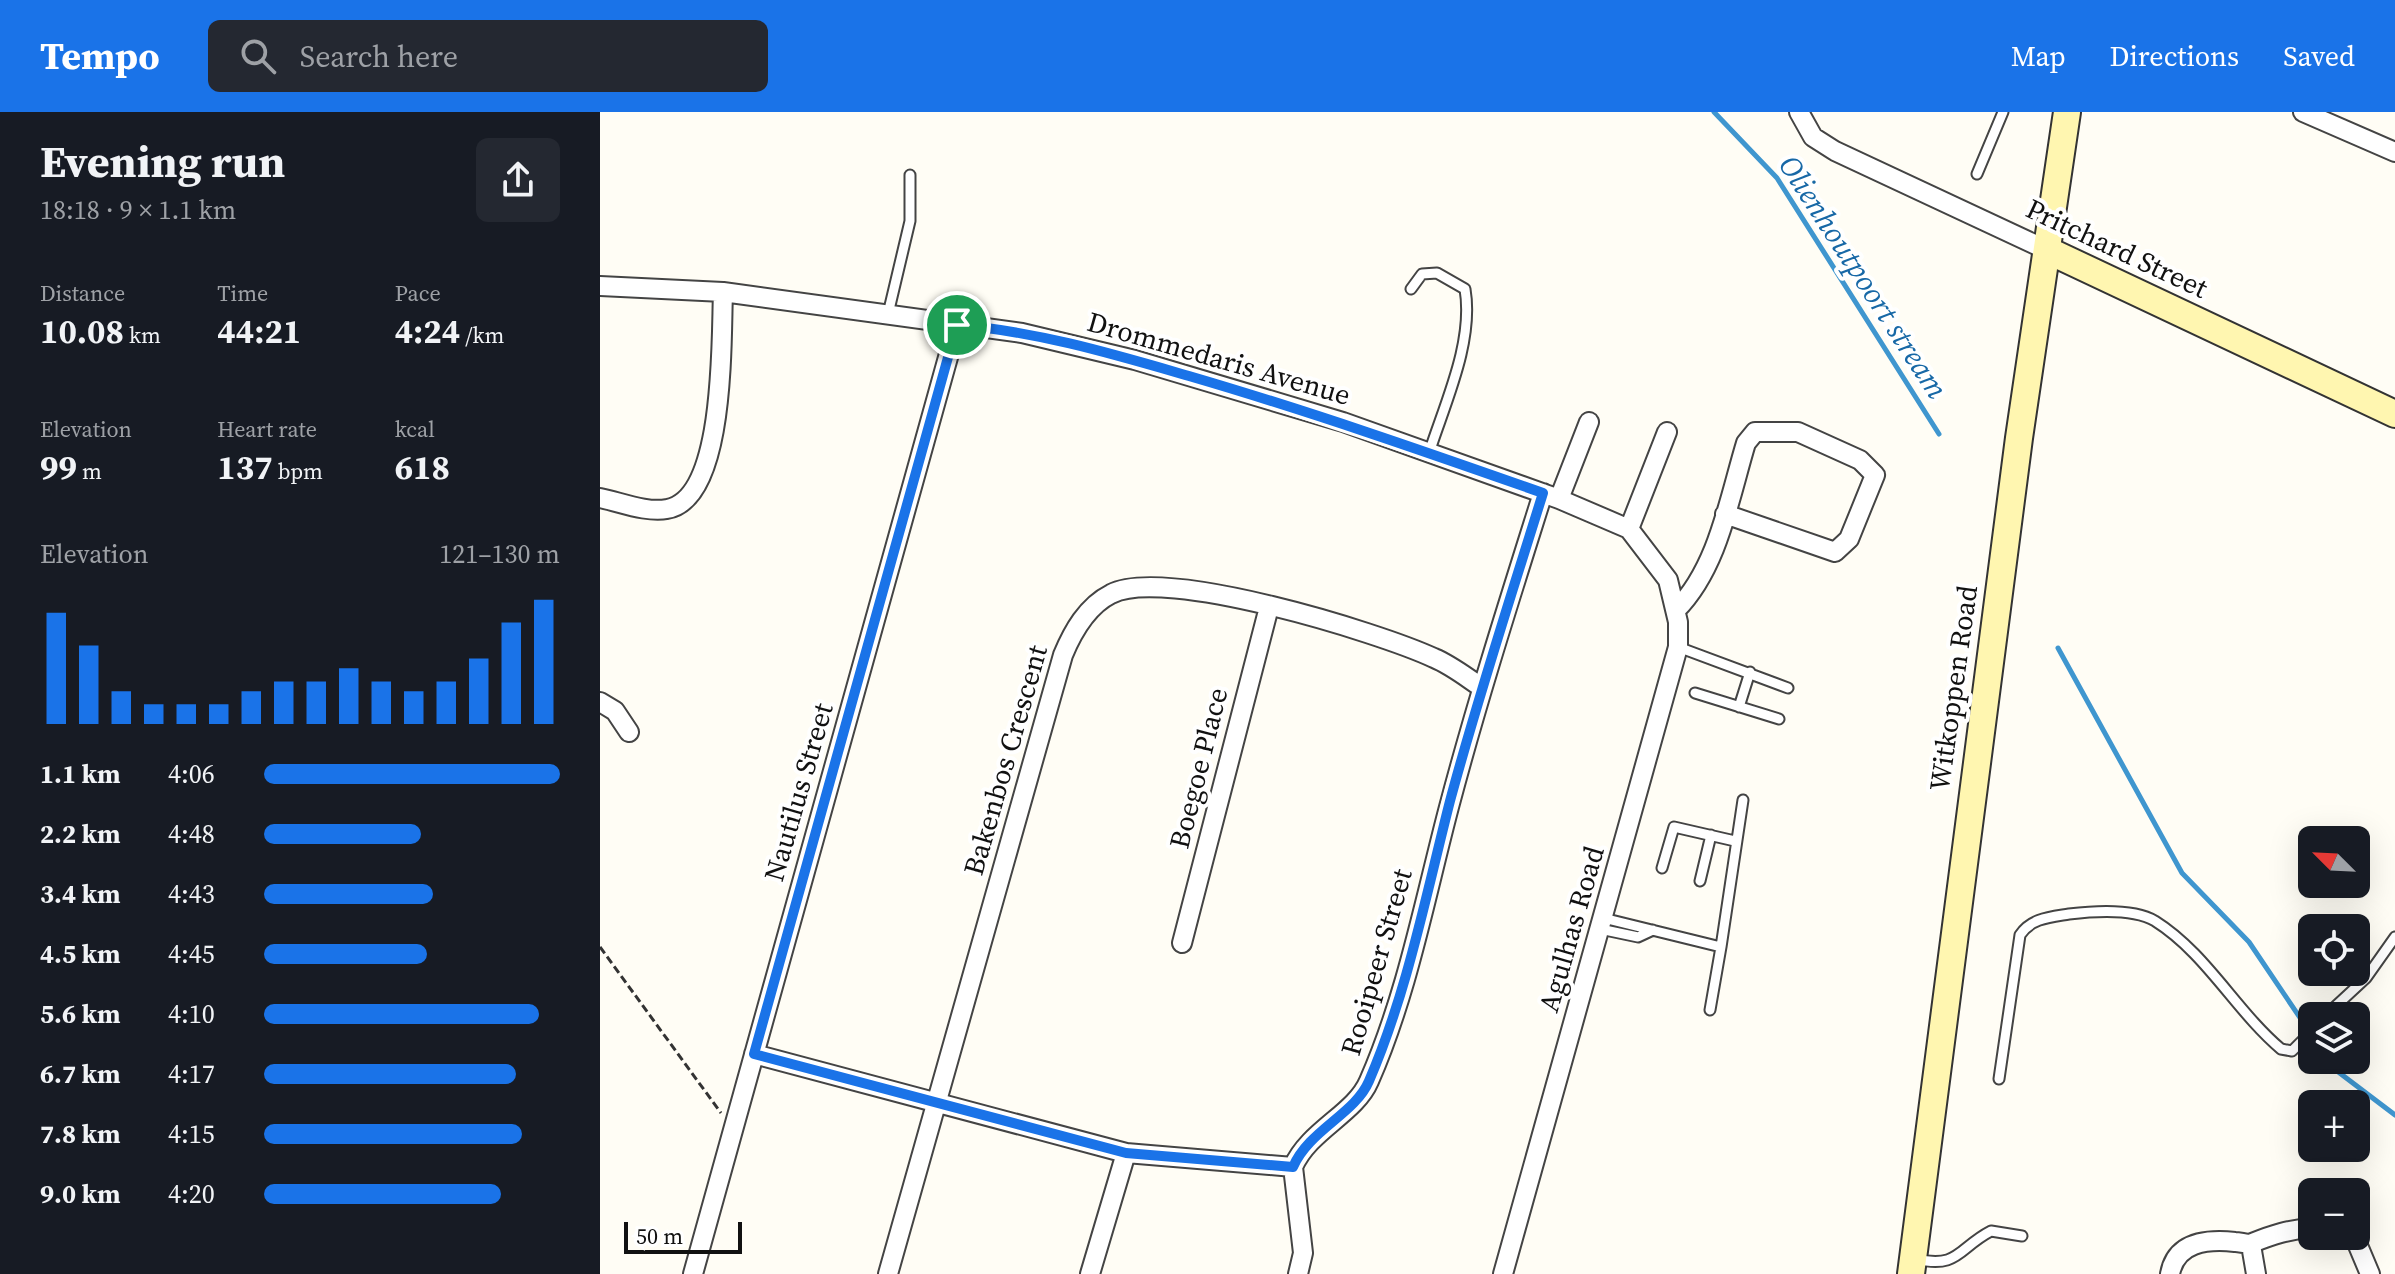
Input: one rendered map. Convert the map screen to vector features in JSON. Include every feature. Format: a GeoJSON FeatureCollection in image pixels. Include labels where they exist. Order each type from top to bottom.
{"type":"FeatureCollection","features":[{"type":"Feature","properties":{"kind":"main road","name":"Witkoppen Road"},"geometry":{"type":"LineString","coordinates":[[1912,1266],[2019,438],[2049,251],[2067,112]]}},
{"type":"Feature","properties":{"kind":"main road","name":"Pritchard Street"},"geometry":{"type":"LineString","coordinates":[[2049,251],[2395,414]]}},
{"type":"Feature","properties":{"kind":"street","name":"Pritchard Street"},"geometry":{"type":"LineString","coordinates":[[1799,112],[1813,137],[1835,151],[2049,251]]}},
{"type":"Feature","properties":{"kind":"street"},"geometry":{"type":"LineString","coordinates":[[2303,112],[2395,152]]}},
{"type":"Feature","properties":{"kind":"street","name":"Drommedaris Avenue"},"geometry":{"type":"LineString","coordinates":[[600,286],[723,292],[888,314],[1088,347],[1343,422],[1551,496],[1629,529],[1656,561],[1674,604]]}},
{"type":"Feature","properties":{"kind":"street"},"geometry":{"type":"LineString","coordinates":[[600,498],[667,509],[685,501],[697,488],[717,414],[723,292]]}},
{"type":"Feature","properties":{"kind":"street","name":"Nautilus Street"},"geometry":{"type":"LineString","coordinates":[[693,1274],[957,325]]}},
{"type":"Feature","properties":{"kind":"street","name":"Rooipeer Street"},"geometry":{"type":"LineString","coordinates":[[1293,1167],[1318,1133],[1362,1093],[1379,1057],[1398,1002],[1481,687],[1551,496],[1589,422]]}},
{"type":"Feature","properties":{"kind":"street"},"geometry":{"type":"LineString","coordinates":[[1629,529],[1667,432]]}},
{"type":"Feature","properties":{"kind":"street"},"geometry":{"type":"LineString","coordinates":[[1674,604],[1696,588],[1725,514],[1746,443],[1755,432],[1798,432],[1860,460],[1875,475],[1849,539],[1835,552],[1725,514]]}},
{"type":"Feature","properties":{"kind":"street","name":"Bakenbos Crescent"},"geometry":{"type":"LineString","coordinates":[[888,1274],[1063,655],[1078,624],[1112,593],[1147,586],[1209,593],[1359,630],[1435,658],[1481,687]]}},
{"type":"Feature","properties":{"kind":"street","name":"Agulhas Road"},"geometry":{"type":"LineString","coordinates":[[1503,1274],[1678,647],[1674,604]]}},
{"type":"Feature","properties":{"kind":"street","name":"Boegoe Place"},"geometry":{"type":"LineString","coordinates":[[1182,943],[1269,607]]}},
{"type":"Feature","properties":{"kind":"street"},"geometry":{"type":"LineString","coordinates":[[600,702],[615,711],[629,732]]}},
{"type":"Feature","properties":{"kind":"street"},"geometry":{"type":"LineString","coordinates":[[754,1054],[937,1100],[1126,1153],[1293,1167],[1303,1253],[1298,1274]]}},
{"type":"Feature","properties":{"kind":"street"},"geometry":{"type":"LineString","coordinates":[[1090,1274],[1126,1153]]}},
{"type":"Feature","properties":{"kind":"street"},"geometry":{"type":"LineString","coordinates":[[2170,1274],[2177,1256],[2190,1245],[2223,1241],[2251,1245],[2267,1236],[2298,1230]]}},
{"type":"Feature","properties":{"kind":"street"},"geometry":{"type":"LineString","coordinates":[[2251,1245],[2256,1274]]}},
{"type":"Feature","properties":{"kind":"street"},"geometry":{"type":"LineString","coordinates":[[2360,1250],[2370,1274]]}},
{"type":"Feature","properties":{"kind":"lane"},"geometry":{"type":"LineString","coordinates":[[1977,174],[2003,112]]}},
{"type":"Feature","properties":{"kind":"lane"},"geometry":{"type":"LineString","coordinates":[[888,314],[910,221],[910,175]]}},
{"type":"Feature","properties":{"kind":"lane"},"geometry":{"type":"LineString","coordinates":[[1411,289],[1422,274],[1437,273],[1465,289],[1467,301],[1467,318],[1452,383],[1429,453]]}},
{"type":"Feature","properties":{"kind":"lane"},"geometry":{"type":"LineString","coordinates":[[1678,647],[1788,688]]}},
{"type":"Feature","properties":{"kind":"lane"},"geometry":{"type":"LineString","coordinates":[[1739,707],[1750,672]]}},
{"type":"Feature","properties":{"kind":"lane"},"geometry":{"type":"LineString","coordinates":[[1695,693],[1779,719]]}},
{"type":"Feature","properties":{"kind":"lane"},"geometry":{"type":"LineString","coordinates":[[1710,1010],[1743,800]]}},
{"type":"Feature","properties":{"kind":"lane"},"geometry":{"type":"LineString","coordinates":[[1662,868],[1671,829],[1678,827],[1735,841]]}},
{"type":"Feature","properties":{"kind":"lane"},"geometry":{"type":"LineString","coordinates":[[1700,881],[1711,835]]}},
{"type":"Feature","properties":{"kind":"lane"},"geometry":{"type":"LineString","coordinates":[[1999,1079],[2020,935],[2031,923],[2053,917],[2098,912],[2153,920],[2210,972],[2281,1049],[2292,1051],[2298,1045]]}},
{"type":"Feature","properties":{"kind":"lane"},"geometry":{"type":"LineString","coordinates":[[1601,923],[1638,937],[1653,930],[1721,947]]}},
{"type":"Feature","properties":{"kind":"lane"},"geometry":{"type":"LineString","coordinates":[[2339,1002],[2366,978],[2395,937]]}},
{"type":"Feature","properties":{"kind":"lane"},"geometry":{"type":"LineString","coordinates":[[1912,1266],[1952,1261],[1991,1231],[2022,1236]]}},
{"type":"Feature","properties":{"kind":"path"},"geometry":{"type":"LineString","coordinates":[[600,947],[733,1129]]}},
{"type":"Feature","properties":{"kind":"waterway","name":"Olienhoutpoort stream"},"geometry":{"type":"LineString","coordinates":[[1714,112],[1777,178],[1939,434]]}},
{"type":"Feature","properties":{"kind":"waterway","name":"Olienhoutpoort stream"},"geometry":{"type":"LineString","coordinates":[[2058,648],[2182,873],[2249,942],[2298,1015]]}},
{"type":"Feature","properties":{"kind":"waterway","name":"Olienhoutpoort stream"},"geometry":{"type":"LineString","coordinates":[[2341,1074],[2395,1115]]}},
{"type":"Feature","properties":{"kind":"route"},"geometry":{"type":"LineString","coordinates":[[957,325],[1022,333],[1135,360],[1343,422],[1543,493],[1481,687],[1398,1002],[1379,1057],[1362,1093],[1301,1151],[1293,1167],[1126,1153],[937,1100],[754,1054],[957,325]]}}]}
